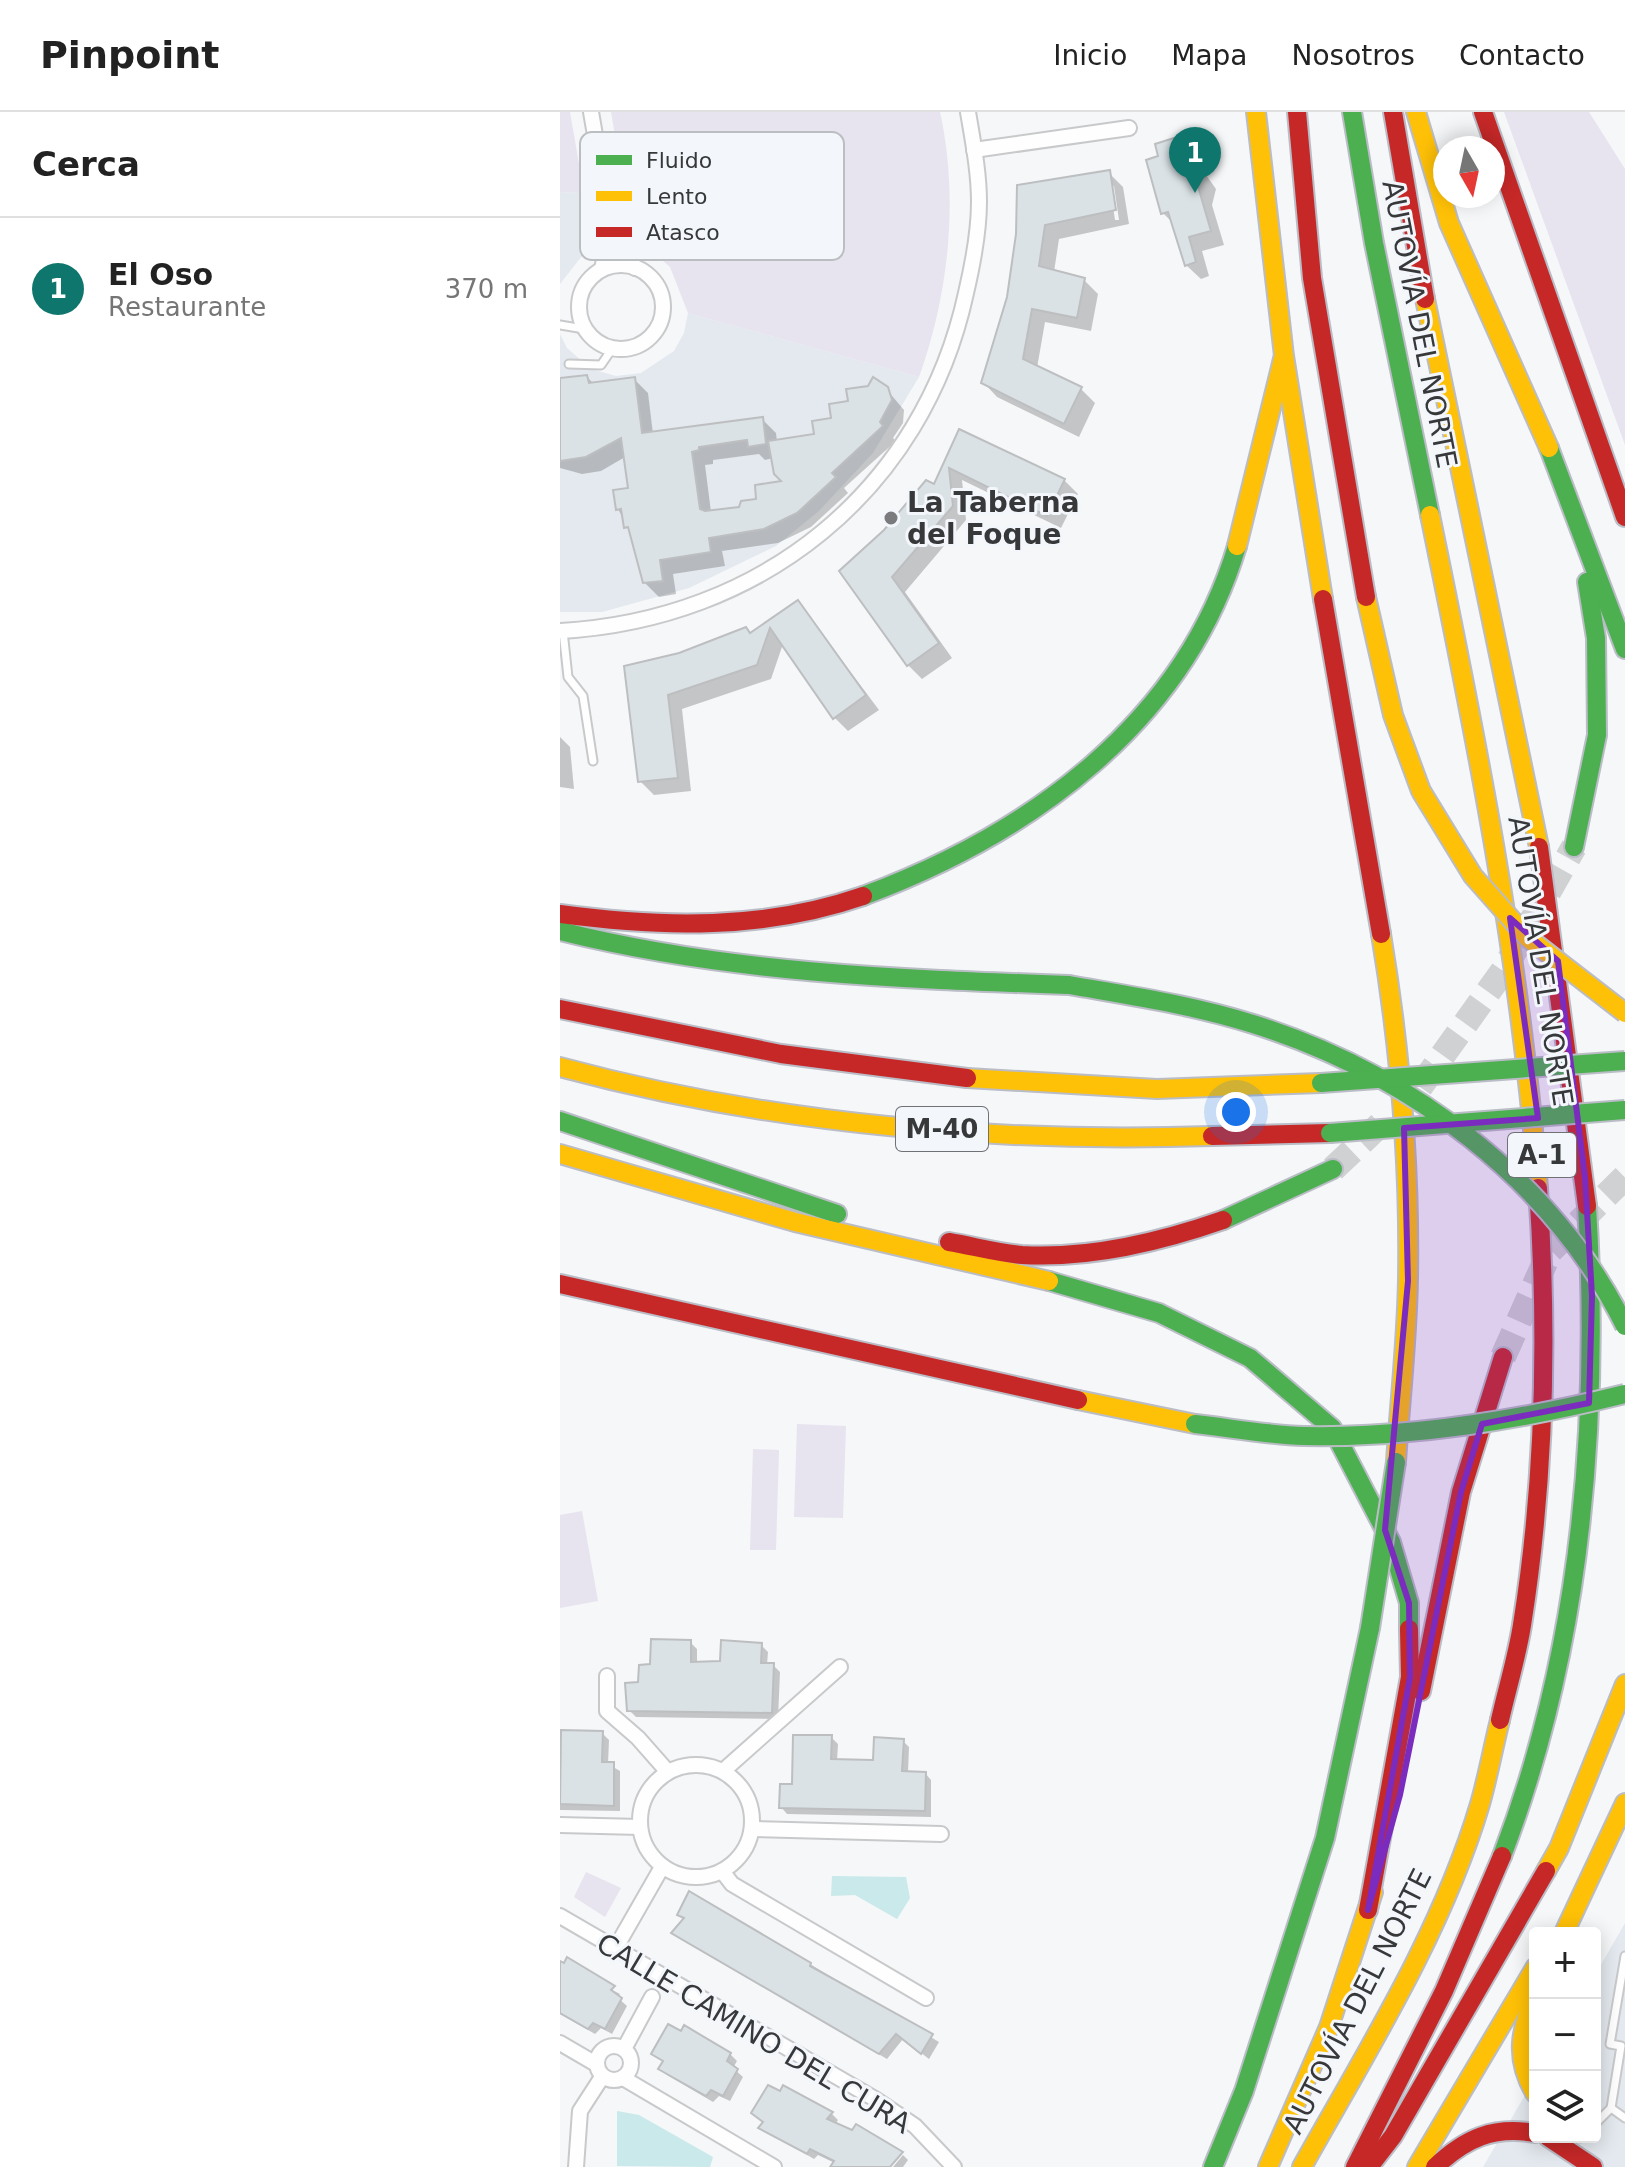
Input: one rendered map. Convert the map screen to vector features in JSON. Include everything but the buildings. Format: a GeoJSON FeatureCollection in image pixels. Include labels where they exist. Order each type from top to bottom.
{"type":"FeatureCollection","features":[{"type":"Feature","properties":{"kind":"highway"},"geometry":{"type":"LineString","coordinates":[[1213,2167],[1261,2036],[1325,1838],[1370,1628],[1396,1462],[1408,1281],[1398,1035],[1308,513],[1284,356],[1256,112]]}},
{"type":"Feature","properties":{"kind":"highway"},"geometry":{"type":"LineString","coordinates":[[1297,112],[1312,278],[1370,622],[1393,715],[1421,791],[1473,876],[1528,938],[1625,1013]]}},
{"type":"Feature","properties":{"kind":"highway","name":"AUTOVÍA DEL NORTE"},"geometry":{"type":"LineString","coordinates":[[1302,2167],[1390,2010],[1449,1891],[1481,1799],[1510,1693],[1532,1579],[1552,1381],[1545,1176],[1523,992],[1352,112]]}},
{"type":"Feature","properties":{"kind":"highway","name":"AUTOVÍA DEL NORTE"},"geometry":{"type":"LineString","coordinates":[[1355,2167],[1444,1991],[1486,1898],[1522,1804],[1552,1697],[1573,1583],[1586,1466],[1592,1296],[1585,1177],[1545,875],[1411,232],[1393,112]]}},
{"type":"Feature","properties":{"kind":"highway"},"geometry":{"type":"LineString","coordinates":[[1416,112],[1449,223],[1564,481],[1625,649]]}},
{"type":"Feature","properties":{"kind":"highway"},"geometry":{"type":"LineString","coordinates":[[1483,112],[1625,517]]}},
{"type":"Feature","properties":{"kind":"highway"},"geometry":{"type":"LineString","coordinates":[[560,914],[676,925],[784,917],[870,895],[943,864],[1026,822],[1097,765],[1148,709],[1206,622],[1247,520],[1266,414],[1284,356]]}},
{"type":"Feature","properties":{"kind":"highway"},"geometry":{"type":"LineString","coordinates":[[1564,481],[1584,561],[1596,638],[1597,735],[1574,847]]}},
{"type":"Feature","properties":{"kind":"highway"},"geometry":{"type":"LineString","coordinates":[[560,931],[683,956],[791,970],[1069,985],[1170,1002],[1256,1025],[1335,1058],[1418,1103],[1491,1157],[1575,1241],[1625,1326]]}},
{"type":"Feature","properties":{"kind":"highway"},"geometry":{"type":"LineString","coordinates":[[560,991],[729,1033],[755,1050]]}},
{"type":"Feature","properties":{"kind":"highway","name":"M-40"},"geometry":{"type":"LineString","coordinates":[[560,1009],[755,1050],[892,1070],[1033,1084],[1158,1089],[1321,1083],[1625,1061]]}},
{"type":"Feature","properties":{"kind":"highway","name":"M-40"},"geometry":{"type":"LineString","coordinates":[[560,1067],[630,1086],[846,1122],[1088,1140],[1330,1133],[1625,1110]]}},
{"type":"Feature","properties":{"kind":"highway"},"geometry":{"type":"LineString","coordinates":[[560,1121],[804,1206],[931,1239],[1031,1255],[1113,1250],[1189,1233],[1267,1205],[1333,1169]]}},
{"type":"Feature","properties":{"kind":"highway"},"geometry":{"type":"LineString","coordinates":[[560,1154],[795,1222],[1066,1285],[1159,1313],[1250,1358],[1332,1428],[1391,1542],[1409,1603],[1410,1677],[1368,1910]]}},
{"type":"Feature","properties":{"kind":"highway"},"geometry":{"type":"LineString","coordinates":[[560,1284],[991,1382],[1195,1424],[1303,1436],[1411,1432],[1522,1419],[1625,1394]]}},
{"type":"Feature","properties":{"kind":"highway"},"geometry":{"type":"LineString","coordinates":[[1268,2167],[1329,2027],[1368,1910],[1400,1795],[1461,1492],[1503,1357]]}},
{"type":"Feature","properties":{"kind":"highway"},"geometry":{"type":"LineString","coordinates":[[1369,2167],[1393,2136],[1559,1848],[1625,1684]]}},
{"type":"Feature","properties":{"kind":"highway"},"geometry":{"type":"LineString","coordinates":[[1567,1927],[1625,1803]]}},
{"type":"Feature","properties":{"kind":"highway"},"geometry":{"type":"LineString","coordinates":[[1559,1927],[1593,1869]]}},
{"type":"Feature","properties":{"kind":"highway"},"geometry":{"type":"LineString","coordinates":[[1417,2167],[1529,1978]]}},
{"type":"Feature","properties":{"kind":"highway"},"geometry":{"type":"LineString","coordinates":[[1529,2082],[1520,2065],[1518,2045],[1523,2021],[1534,1999]]}},
{"type":"Feature","properties":{"kind":"highway"},"geometry":{"type":"LineString","coordinates":[[1195,2167],[1261,2036]]}},
{"type":"Feature","properties":{"kind":"highway"},"geometry":{"type":"LineString","coordinates":[[1435,2167],[1464,2139],[1515,2128],[1529,2132]]}},
{"type":"Feature","properties":{"kind":"highway"},"geometry":{"type":"LineString","coordinates":[[1557,2143],[1593,2167]]}},
{"type":"Feature","properties":{"kind":"highway"},"geometry":{"type":"LineString","coordinates":[[1586,2143],[1610,2167]]}},
{"type":"Feature","properties":{"kind":"street"},"geometry":{"type":"LineString","coordinates":[[591,112],[594,132]]}},
{"type":"Feature","properties":{"kind":"street"},"geometry":{"type":"LineString","coordinates":[[562,631],[642,621],[693,607],[735,589],[787,560],[821,533],[888,465],[930,399],[955,344],[974,254],[979,203],[968,112]]}},
{"type":"Feature","properties":{"kind":"street"},"geometry":{"type":"LineString","coordinates":[[974,150],[1129,128]]}},
{"type":"Feature","properties":{"kind":"street"},"geometry":{"type":"LineString","coordinates":[[602,269],[604,260]]}},
{"type":"Feature","properties":{"kind":"street"},"geometry":{"type":"LineString","coordinates":[[630,260],[635,268]]}},
{"type":"Feature","properties":{"kind":"street"},"geometry":{"type":"LineString","coordinates":[[615,265],[635,268],[655,280],[663,296],[664,314],[658,330],[646,343],[630,350],[612,349],[596,342],[584,329],[579,311],[581,294],[590,278],[602,269],[615,265]]}},
{"type":"Feature","properties":{"kind":"street"},"geometry":{"type":"LineString","coordinates":[[723,1771],[840,1667]]}},
{"type":"Feature","properties":{"kind":"street"},"geometry":{"type":"LineString","coordinates":[[607,1676],[607,1711],[638,1738],[668,1772]]}},
{"type":"Feature","properties":{"kind":"street"},"geometry":{"type":"LineString","coordinates":[[696,1765],[723,1771],[738,1783],[749,1799],[752,1829],[744,1852],[722,1871],[697,1878],[679,1875],[662,1867],[649,1854],[640,1827],[643,1800],[653,1783],[668,1772],[696,1765]]}},
{"type":"Feature","properties":{"kind":"street"},"geometry":{"type":"LineString","coordinates":[[560,1825],[640,1827]]}},
{"type":"Feature","properties":{"kind":"street"},"geometry":{"type":"LineString","coordinates":[[752,1829],[941,1834]]}},
{"type":"Feature","properties":{"kind":"street"},"geometry":{"type":"LineString","coordinates":[[615,1949],[662,1867]]}},
{"type":"Feature","properties":{"kind":"street"},"geometry":{"type":"LineString","coordinates":[[722,1871],[732,1884],[926,1998]]}},
{"type":"Feature","properties":{"kind":"street","name":"CALLE CAMINO DEL CURA"},"geometry":{"type":"LineString","coordinates":[[560,1916],[875,2099],[915,2126],[948,2164]]}},
{"type":"Feature","properties":{"kind":"street"},"geometry":{"type":"LineString","coordinates":[[560,2043],[616,2081],[623,2078],[631,2067],[624,2049],[652,1997]]}},
{"type":"Feature","properties":{"kind":"street"},"geometry":{"type":"LineString","coordinates":[[576,2167],[580,2111],[599,2070],[605,2048],[624,2049]]}},
{"type":"Feature","properties":{"kind":"street"},"geometry":{"type":"LineString","coordinates":[[623,2078],[774,2167]]}},
{"type":"Feature","properties":{"kind":"lane"},"geometry":{"type":"LineString","coordinates":[[560,325],[584,329]]}},
{"type":"Feature","properties":{"kind":"lane"},"geometry":{"type":"LineString","coordinates":[[569,364],[601,365],[612,349]]}},
{"type":"Feature","properties":{"kind":"lane"},"geometry":{"type":"LineString","coordinates":[[562,631],[568,677],[583,696],[593,761]]}},
{"type":"Feature","properties":{"kind":"lane"},"geometry":{"type":"LineString","coordinates":[[1601,2118],[1611,2108],[1623,2046],[1610,2044],[1625,1956]]}},
{"type":"Feature","properties":{"kind":"lane"},"geometry":{"type":"LineString","coordinates":[[1611,2108],[1625,2118]]}},
{"type":"Feature","properties":{"kind":"highlighted area"},"geometry":{"type":"Polygon","coordinates":[[[1510,918],[1558,961],[1585,1177],[1592,1296],[1589,1403],[1482,1424],[1461,1492],[1400,1795],[1368,1910],[1410,1677],[1409,1603],[1385,1530],[1408,1281],[1404,1128],[1538,1118],[1510,918]]]}},
{"type":"Feature","properties":{"kind":"shaded area"},"geometry":{"type":"Polygon","coordinates":[[[560,112],[570,112],[580,170],[580,193],[560,192],[560,112]]]}},
{"type":"Feature","properties":{"kind":"shaded area"},"geometry":{"type":"Polygon","coordinates":[[[611,112],[940,112],[949,178],[948,246],[938,313],[919,377],[688,313],[670,267],[662,260],[844,260],[844,132],[614,132],[611,112]]]}},
{"type":"Feature","properties":{"kind":"shaded area"},"geometry":{"type":"Polygon","coordinates":[[[1504,112],[1589,112],[1625,169],[1625,445],[1504,112]]]}},
{"type":"Feature","properties":{"kind":"shaded area"},"geometry":{"type":"Polygon","coordinates":[[[560,192],[580,193],[580,258],[560,284],[560,192]]]}},
{"type":"Feature","properties":{"kind":"shaded area"},"geometry":{"type":"Polygon","coordinates":[[[688,313],[919,377],[873,453],[819,511],[776,546],[689,588],[602,612],[560,612],[560,334],[567,348],[591,369],[616,376],[641,373],[674,351],[684,333],[688,313]]]}},
{"type":"Feature","properties":{"kind":"shaded area"},"geometry":{"type":"Polygon","coordinates":[[[797,1424],[846,1426],[843,1518],[794,1517],[797,1424]]]}},
{"type":"Feature","properties":{"kind":"shaded area"},"geometry":{"type":"Polygon","coordinates":[[[753,1449],[779,1450],[776,1550],[750,1550],[753,1449]]]}},
{"type":"Feature","properties":{"kind":"shaded area"},"geometry":{"type":"Polygon","coordinates":[[[582,1511],[598,1601],[560,1608],[560,1515],[582,1511]]]}},
{"type":"Feature","properties":{"kind":"shaded area"},"geometry":{"type":"Polygon","coordinates":[[[586,1872],[621,1888],[605,1917],[574,1897],[586,1872]]]}},
{"type":"Feature","properties":{"kind":"shaded area"},"geometry":{"type":"Polygon","coordinates":[[[1625,1923],[1625,2167],[1483,2167],[1529,2088],[1529,2143],[1601,2143],[1601,1965],[1625,1923]]]}},
{"type":"Feature","properties":{"kind":"water"},"geometry":{"type":"Polygon","coordinates":[[[832,1876],[906,1877],[910,1898],[897,1919],[855,1895],[831,1896],[832,1876]]]}},
{"type":"Feature","properties":{"kind":"water"},"geometry":{"type":"Polygon","coordinates":[[[617,2111],[639,2115],[713,2157],[710,2167],[617,2166],[617,2111]]]}},
{"type":"Feature","properties":{"kind":"tunnel"},"geometry":{"type":"LineString","coordinates":[[1420,1087],[1503,971],[1574,847]]}},
{"type":"Feature","properties":{"kind":"tunnel"},"geometry":{"type":"LineString","coordinates":[[1333,1169],[1386,1119]]}},
{"type":"Feature","properties":{"kind":"tunnel"},"geometry":{"type":"LineString","coordinates":[[1503,1357],[1550,1251],[1625,1177]]}},
{"type":"Feature","properties":{"kind":"traffic: fast"},"geometry":{"type":"LineString","coordinates":[[1352,112],[1374,243],[1430,515]]}},
{"type":"Feature","properties":{"kind":"traffic: fast"},"geometry":{"type":"LineString","coordinates":[[1549,448],[1625,649]]}},
{"type":"Feature","properties":{"kind":"traffic: fast"},"geometry":{"type":"LineString","coordinates":[[863,896],[925,870],[984,840],[1040,805],[1092,764],[1139,719],[1180,667],[1213,610],[1237,546]]}},
{"type":"Feature","properties":{"kind":"traffic: fast"},"geometry":{"type":"LineString","coordinates":[[1574,847],[1597,735],[1596,638],[1587,582]]}},
{"type":"Feature","properties":{"kind":"traffic: fast"},"geometry":{"type":"LineString","coordinates":[[560,931],[686,956],[813,972],[1069,985]]}},
{"type":"Feature","properties":{"kind":"traffic: fast"},"geometry":{"type":"LineString","coordinates":[[1069,985],[1185,1006],[1253,1024],[1311,1045],[1367,1071],[1420,1102],[1470,1138],[1516,1179],[1558,1224],[1594,1273],[1625,1326]]}},
{"type":"Feature","properties":{"kind":"traffic: fast"},"geometry":{"type":"LineString","coordinates":[[1321,1083],[1625,1061]]}},
{"type":"Feature","properties":{"kind":"traffic: fast"},"geometry":{"type":"LineString","coordinates":[[1330,1133],[1625,1110]]}},
{"type":"Feature","properties":{"kind":"traffic: fast"},"geometry":{"type":"LineString","coordinates":[[560,1121],[837,1214]]}},
{"type":"Feature","properties":{"kind":"traffic: fast"},"geometry":{"type":"LineString","coordinates":[[1223,1220],[1333,1169]]}},
{"type":"Feature","properties":{"kind":"traffic: fast"},"geometry":{"type":"LineString","coordinates":[[1502,1856],[1529,1778],[1550,1698],[1567,1618],[1579,1536],[1587,1454],[1590,1371],[1587,1206]]}},
{"type":"Feature","properties":{"kind":"traffic: fast"},"geometry":{"type":"LineString","coordinates":[[1049,1281],[1159,1313],[1250,1358],[1332,1428],[1391,1542],[1409,1603],[1409,1629]]}},
{"type":"Feature","properties":{"kind":"traffic: fast"},"geometry":{"type":"LineString","coordinates":[[1195,1424],[1290,1435],[1385,1434],[1466,1426],[1625,1394]]}},
{"type":"Feature","properties":{"kind":"traffic: fast"},"geometry":{"type":"LineString","coordinates":[[1370,1628],[1396,1462]]}},
{"type":"Feature","properties":{"kind":"traffic: fast"},"geometry":{"type":"LineString","coordinates":[[1213,2167],[1244,2091],[1325,1838],[1370,1628]]}},
{"type":"Feature","properties":{"kind":"traffic: slow"},"geometry":{"type":"LineString","coordinates":[[1256,112],[1284,356],[1323,599]]}},
{"type":"Feature","properties":{"kind":"traffic: slow"},"geometry":{"type":"LineString","coordinates":[[1416,112],[1449,223],[1549,448]]}},
{"type":"Feature","properties":{"kind":"traffic: slow"},"geometry":{"type":"LineString","coordinates":[[1425,299],[1539,847]]}},
{"type":"Feature","properties":{"kind":"traffic: slow"},"geometry":{"type":"LineString","coordinates":[[1237,546],[1283,359]]}},
{"type":"Feature","properties":{"kind":"traffic: slow"},"geometry":{"type":"LineString","coordinates":[[1430,515],[1495,850],[1520,1018],[1538,1188]]}},
{"type":"Feature","properties":{"kind":"traffic: slow"},"geometry":{"type":"LineString","coordinates":[[1366,597],[1393,715],[1421,791]]}},
{"type":"Feature","properties":{"kind":"traffic: slow"},"geometry":{"type":"LineString","coordinates":[[1421,791],[1473,876],[1528,938],[1625,1013]]}},
{"type":"Feature","properties":{"kind":"traffic: slow"},"geometry":{"type":"LineString","coordinates":[[1381,934],[1394,1020],[1407,1192],[1407,1302],[1396,1462]]}},
{"type":"Feature","properties":{"kind":"traffic: slow"},"geometry":{"type":"LineString","coordinates":[[560,1067],[720,1103],[883,1126],[1048,1136],[1212,1136]]}},
{"type":"Feature","properties":{"kind":"traffic: slow"},"geometry":{"type":"LineString","coordinates":[[967,1078],[1157,1089],[1321,1083]]}},
{"type":"Feature","properties":{"kind":"traffic: slow"},"geometry":{"type":"LineString","coordinates":[[560,1154],[795,1222],[1049,1281]]}},
{"type":"Feature","properties":{"kind":"traffic: slow"},"geometry":{"type":"LineString","coordinates":[[1078,1400],[1195,1424]]}},
{"type":"Feature","properties":{"kind":"traffic: slow"},"geometry":{"type":"LineString","coordinates":[[1546,1871],[1559,1848],[1625,1684]]}},
{"type":"Feature","properties":{"kind":"traffic: slow"},"geometry":{"type":"LineString","coordinates":[[1302,2167],[1401,1990],[1445,1898],[1480,1804],[1500,1720]]}},
{"type":"Feature","properties":{"kind":"traffic: slow"},"geometry":{"type":"LineString","coordinates":[[1567,1927],[1625,1803]]}},
{"type":"Feature","properties":{"kind":"traffic: slow"},"geometry":{"type":"LineString","coordinates":[[1268,2167],[1329,2027],[1373,1892]]}},
{"type":"Feature","properties":{"kind":"traffic: slow"},"geometry":{"type":"LineString","coordinates":[[1417,2167],[1529,1978]]}},
{"type":"Feature","properties":{"kind":"traffic: slow"},"geometry":{"type":"LineString","coordinates":[[1529,2081],[1524,2068],[1522,2045],[1534,1999]]}},
{"type":"Feature","properties":{"kind":"traffic: jam"},"geometry":{"type":"LineString","coordinates":[[1297,112],[1312,278],[1366,597]]}},
{"type":"Feature","properties":{"kind":"traffic: jam"},"geometry":{"type":"LineString","coordinates":[[1393,112],[1425,299]]}},
{"type":"Feature","properties":{"kind":"traffic: jam"},"geometry":{"type":"LineString","coordinates":[[1483,112],[1625,517]]}},
{"type":"Feature","properties":{"kind":"traffic: jam"},"geometry":{"type":"LineString","coordinates":[[1323,599],[1381,934]]}},
{"type":"Feature","properties":{"kind":"traffic: jam"},"geometry":{"type":"LineString","coordinates":[[1539,847],[1587,1206]]}},
{"type":"Feature","properties":{"kind":"traffic: jam"},"geometry":{"type":"LineString","coordinates":[[560,914],[637,922],[713,923],[789,915],[863,896]]}},
{"type":"Feature","properties":{"kind":"traffic: jam"},"geometry":{"type":"LineString","coordinates":[[560,1009],[781,1054],[967,1078]]}},
{"type":"Feature","properties":{"kind":"traffic: jam"},"geometry":{"type":"LineString","coordinates":[[1212,1136],[1330,1133]]}},
{"type":"Feature","properties":{"kind":"traffic: jam"},"geometry":{"type":"LineString","coordinates":[[1500,1720],[1522,1625],[1540,1462],[1543,1297],[1538,1188]]}},
{"type":"Feature","properties":{"kind":"traffic: jam"},"geometry":{"type":"LineString","coordinates":[[949,1242],[1022,1255],[1073,1254],[1150,1242],[1223,1220]]}},
{"type":"Feature","properties":{"kind":"traffic: jam"},"geometry":{"type":"LineString","coordinates":[[560,1284],[1078,1400]]}},
{"type":"Feature","properties":{"kind":"traffic: jam"},"geometry":{"type":"LineString","coordinates":[[1421,1691],[1461,1492],[1503,1357]]}},
{"type":"Feature","properties":{"kind":"traffic: jam"},"geometry":{"type":"LineString","coordinates":[[1368,1910],[1410,1677],[1409,1629]]}},
{"type":"Feature","properties":{"kind":"traffic: jam"},"geometry":{"type":"LineString","coordinates":[[1355,2167],[1444,1991],[1502,1856]]}},
{"type":"Feature","properties":{"kind":"traffic: jam"},"geometry":{"type":"LineString","coordinates":[[1369,2167],[1393,2136],[1546,1871]]}},
{"type":"Feature","properties":{"kind":"traffic: jam"},"geometry":{"type":"LineString","coordinates":[[1435,2167],[1458,2148],[1481,2136],[1506,2131],[1529,2132]]}},
{"type":"Feature","properties":{"kind":"traffic: jam"},"geometry":{"type":"LineString","coordinates":[[1557,2143],[1593,2167]]}},
{"type":"Feature","properties":{"kind":"place","name":"El Oso"},"geometry":{"type":"Point","coordinates":[1195,193]}},
{"type":"Feature","properties":{"kind":"place","name":"La Taberna del Foque"},"geometry":{"type":"Point","coordinates":[891,518]}}]}
